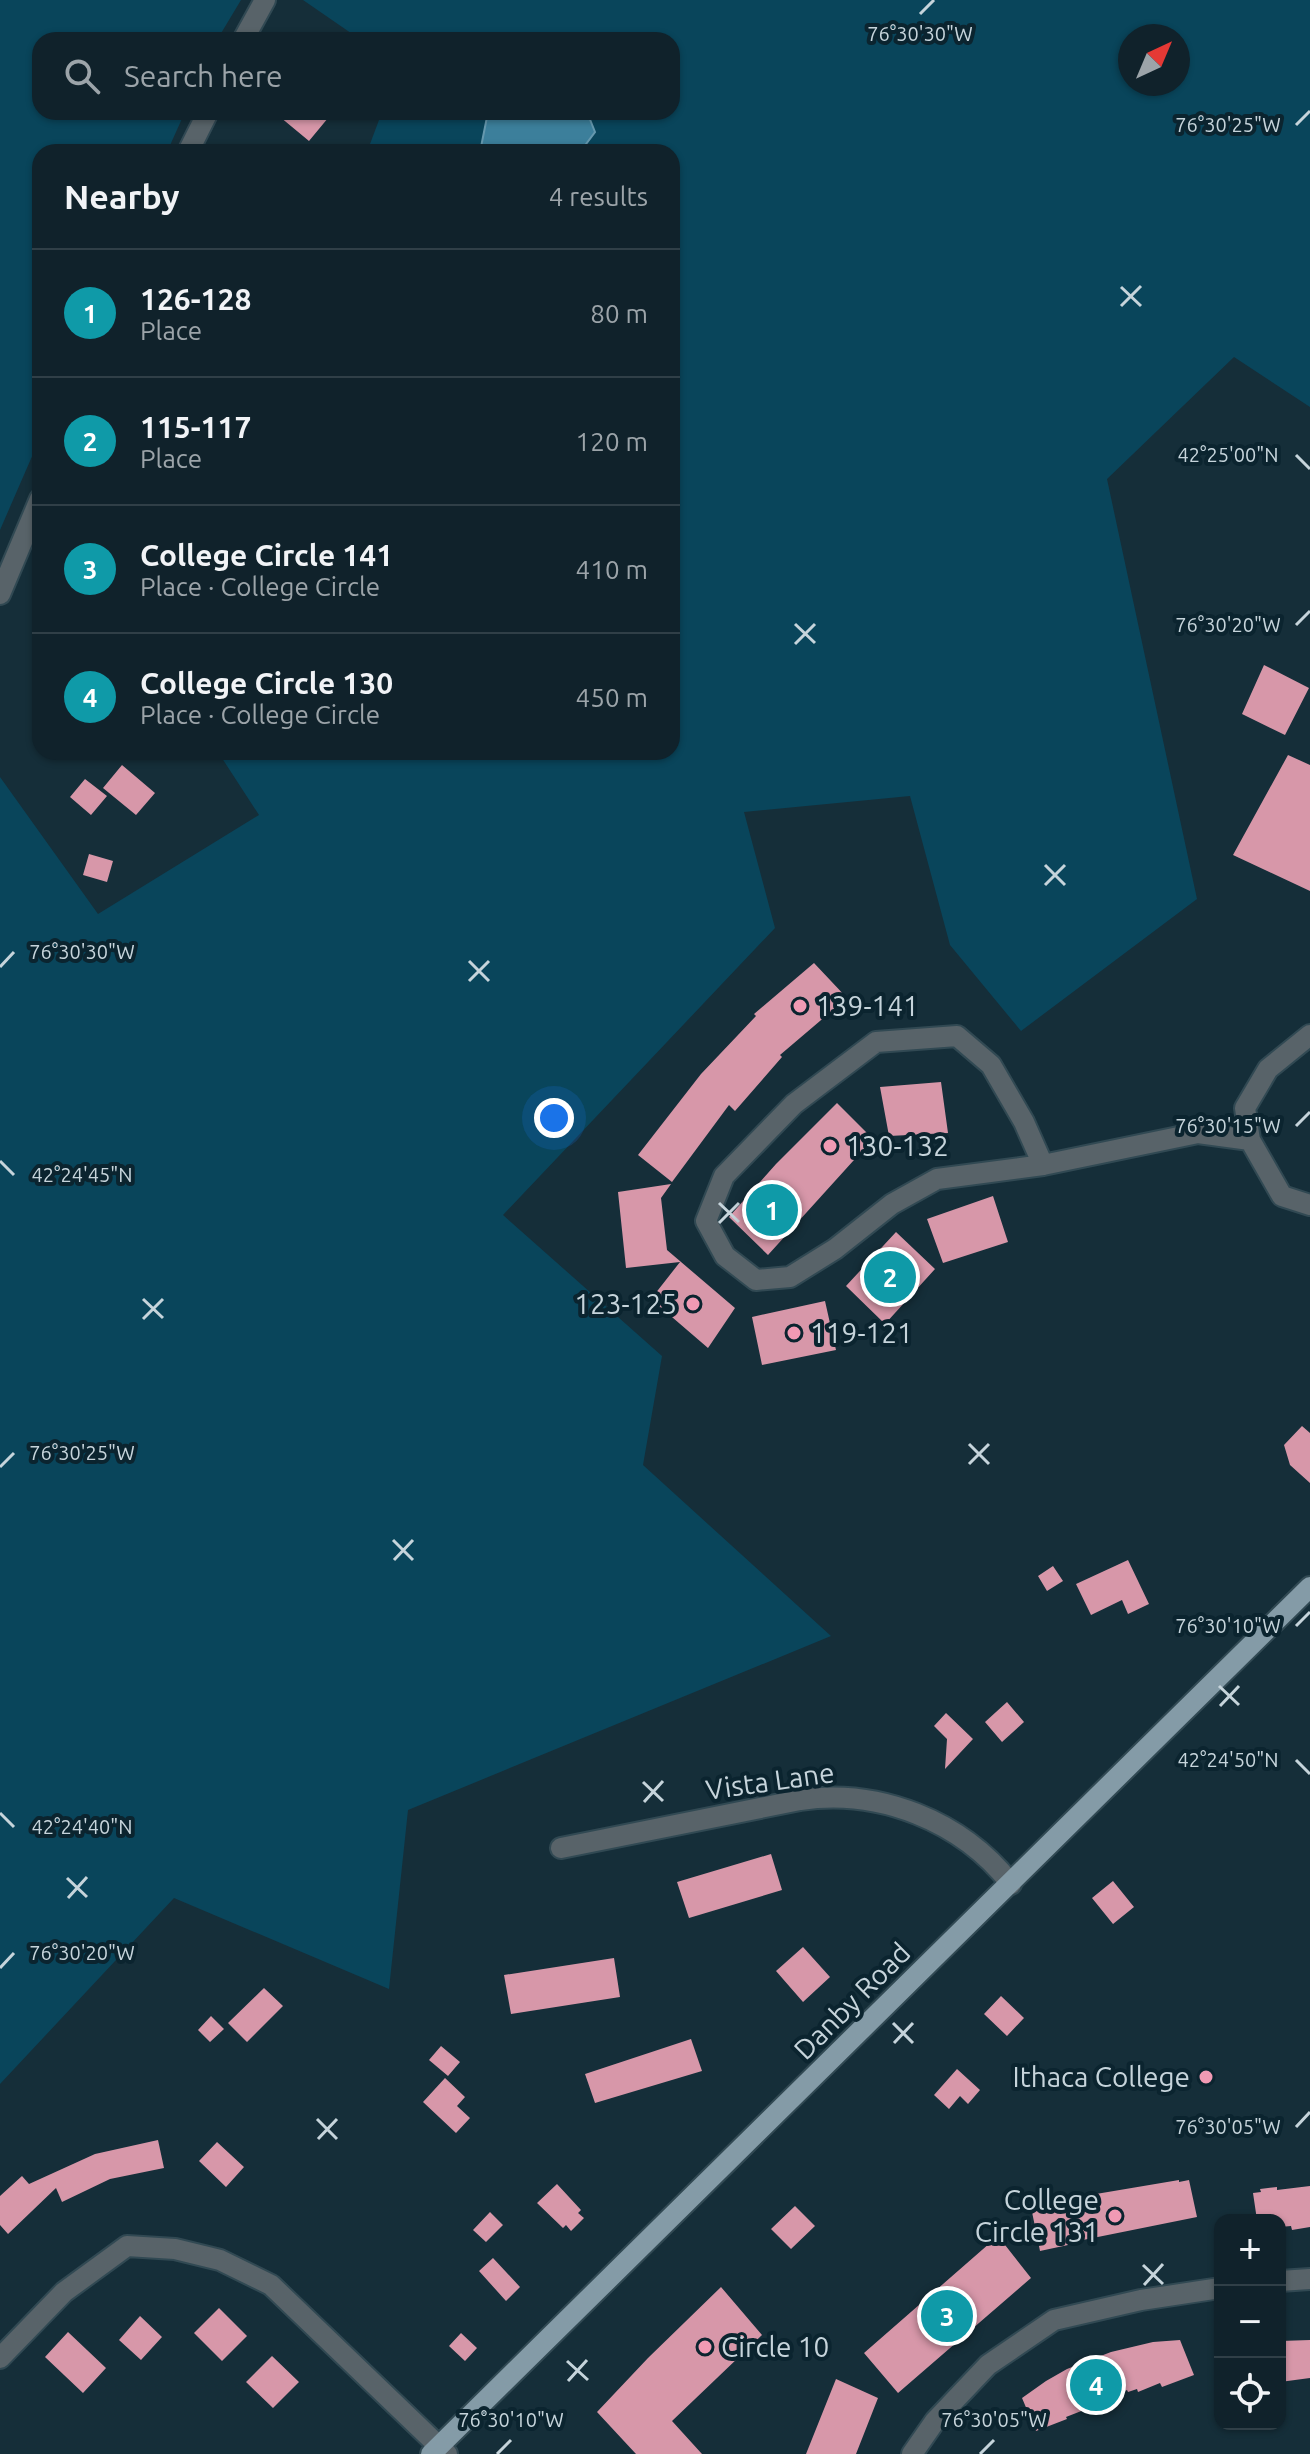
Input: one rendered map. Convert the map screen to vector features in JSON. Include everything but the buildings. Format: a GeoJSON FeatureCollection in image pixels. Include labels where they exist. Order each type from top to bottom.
{"type":"FeatureCollection","features":[{"type":"Feature","properties":{"kind":"main road","name":"Danby Road"},"geometry":{"type":"LineString","coordinates":[[439,2452],[1310,1587]]}},
{"type":"Feature","properties":{"kind":"street"},"geometry":{"type":"LineString","coordinates":[[247,32],[265,0]]}},
{"type":"Feature","properties":{"kind":"street"},"geometry":{"type":"LineString","coordinates":[[192,144],[204,120]]}},
{"type":"Feature","properties":{"kind":"street"},"geometry":{"type":"LineString","coordinates":[[0,594],[32,518]]}},
{"type":"Feature","properties":{"kind":"street"},"geometry":{"type":"LineString","coordinates":[[1310,1035],[1268,1069],[1245,1108],[1250,1140],[1282,1196],[1310,1205]]}},
{"type":"Feature","properties":{"kind":"street"},"geometry":{"type":"LineString","coordinates":[[1043,1165],[1024,1122],[991,1065],[957,1036],[876,1042],[794,1104],[724,1176],[706,1221],[725,1256],[756,1280],[790,1277],[835,1249],[892,1204],[937,1179],[1043,1165],[1198,1133],[1250,1140]]}},
{"type":"Feature","properties":{"kind":"street","name":"Vista Lane"},"geometry":{"type":"LineString","coordinates":[[561,1848],[800,1800],[844,1797],[883,1802],[933,1822],[984,1855],[1011,1884]]}},
{"type":"Feature","properties":{"kind":"street"},"geometry":{"type":"LineString","coordinates":[[0,2358],[64,2292],[127,2246],[175,2249],[220,2260],[271,2285],[439,2452]]}},
{"type":"Feature","properties":{"kind":"street"},"geometry":{"type":"LineString","coordinates":[[1286,2281],[1310,2279]]}},
{"type":"Feature","properties":{"kind":"street"},"geometry":{"type":"LineString","coordinates":[[912,2454],[935,2421],[988,2365],[1054,2320],[1141,2300],[1214,2289]]}},
{"type":"Feature","properties":{"kind":"shaded area"},"geometry":{"type":"Polygon","coordinates":[[[0,0],[241,0],[222,32],[32,32],[32,120],[181,120],[171,144],[32,144],[32,456],[0,530],[0,0]]]}},
{"type":"Feature","properties":{"kind":"shaded area"},"geometry":{"type":"Polygon","coordinates":[[[303,0],[1310,0],[1310,407],[1234,357],[1107,479],[1197,899],[1021,1031],[950,945],[910,796],[744,812],[775,928],[503,1215],[662,1356],[643,1465],[831,1636],[408,1810],[389,1989],[174,1898],[0,2084],[0,777],[98,914],[259,815],[223,760],[680,760],[680,144],[370,144],[379,120],[680,120],[680,32],[349,32],[303,0]]]}},
{"type":"Feature","properties":{"kind":"shaded area"},"geometry":{"type":"Polygon","coordinates":[[[486,120],[590,120],[595,132],[586,144],[482,144],[486,120]]]}},
{"type":"Feature","properties":{"kind":"place","name":"139-141"},"geometry":{"type":"Point","coordinates":[800,1006]}},
{"type":"Feature","properties":{"kind":"place","name":"130-132"},"geometry":{"type":"Point","coordinates":[830,1146]}},
{"type":"Feature","properties":{"kind":"place","name":"126-128"},"geometry":{"type":"Point","coordinates":[772,1210]}},
{"type":"Feature","properties":{"kind":"place","name":"115-117"},"geometry":{"type":"Point","coordinates":[890,1277]}},
{"type":"Feature","properties":{"kind":"place","name":"123-125"},"geometry":{"type":"Point","coordinates":[693,1304]}},
{"type":"Feature","properties":{"kind":"place","name":"119-121"},"geometry":{"type":"Point","coordinates":[794,1333]}},
{"type":"Feature","properties":{"kind":"place","name":"Ithaca College"},"geometry":{"type":"Point","coordinates":[1206,2077]}},
{"type":"Feature","properties":{"kind":"place","name":"College Circle 131"},"geometry":{"type":"Point","coordinates":[1115,2216]}},
{"type":"Feature","properties":{"kind":"place","name":"College Circle 141"},"geometry":{"type":"Point","coordinates":[947,2316]}},
{"type":"Feature","properties":{"kind":"place","name":"Circle 10"},"geometry":{"type":"Point","coordinates":[705,2347]}},
{"type":"Feature","properties":{"kind":"place","name":"College Circle 130"},"geometry":{"type":"Point","coordinates":[1096,2385]}}]}
